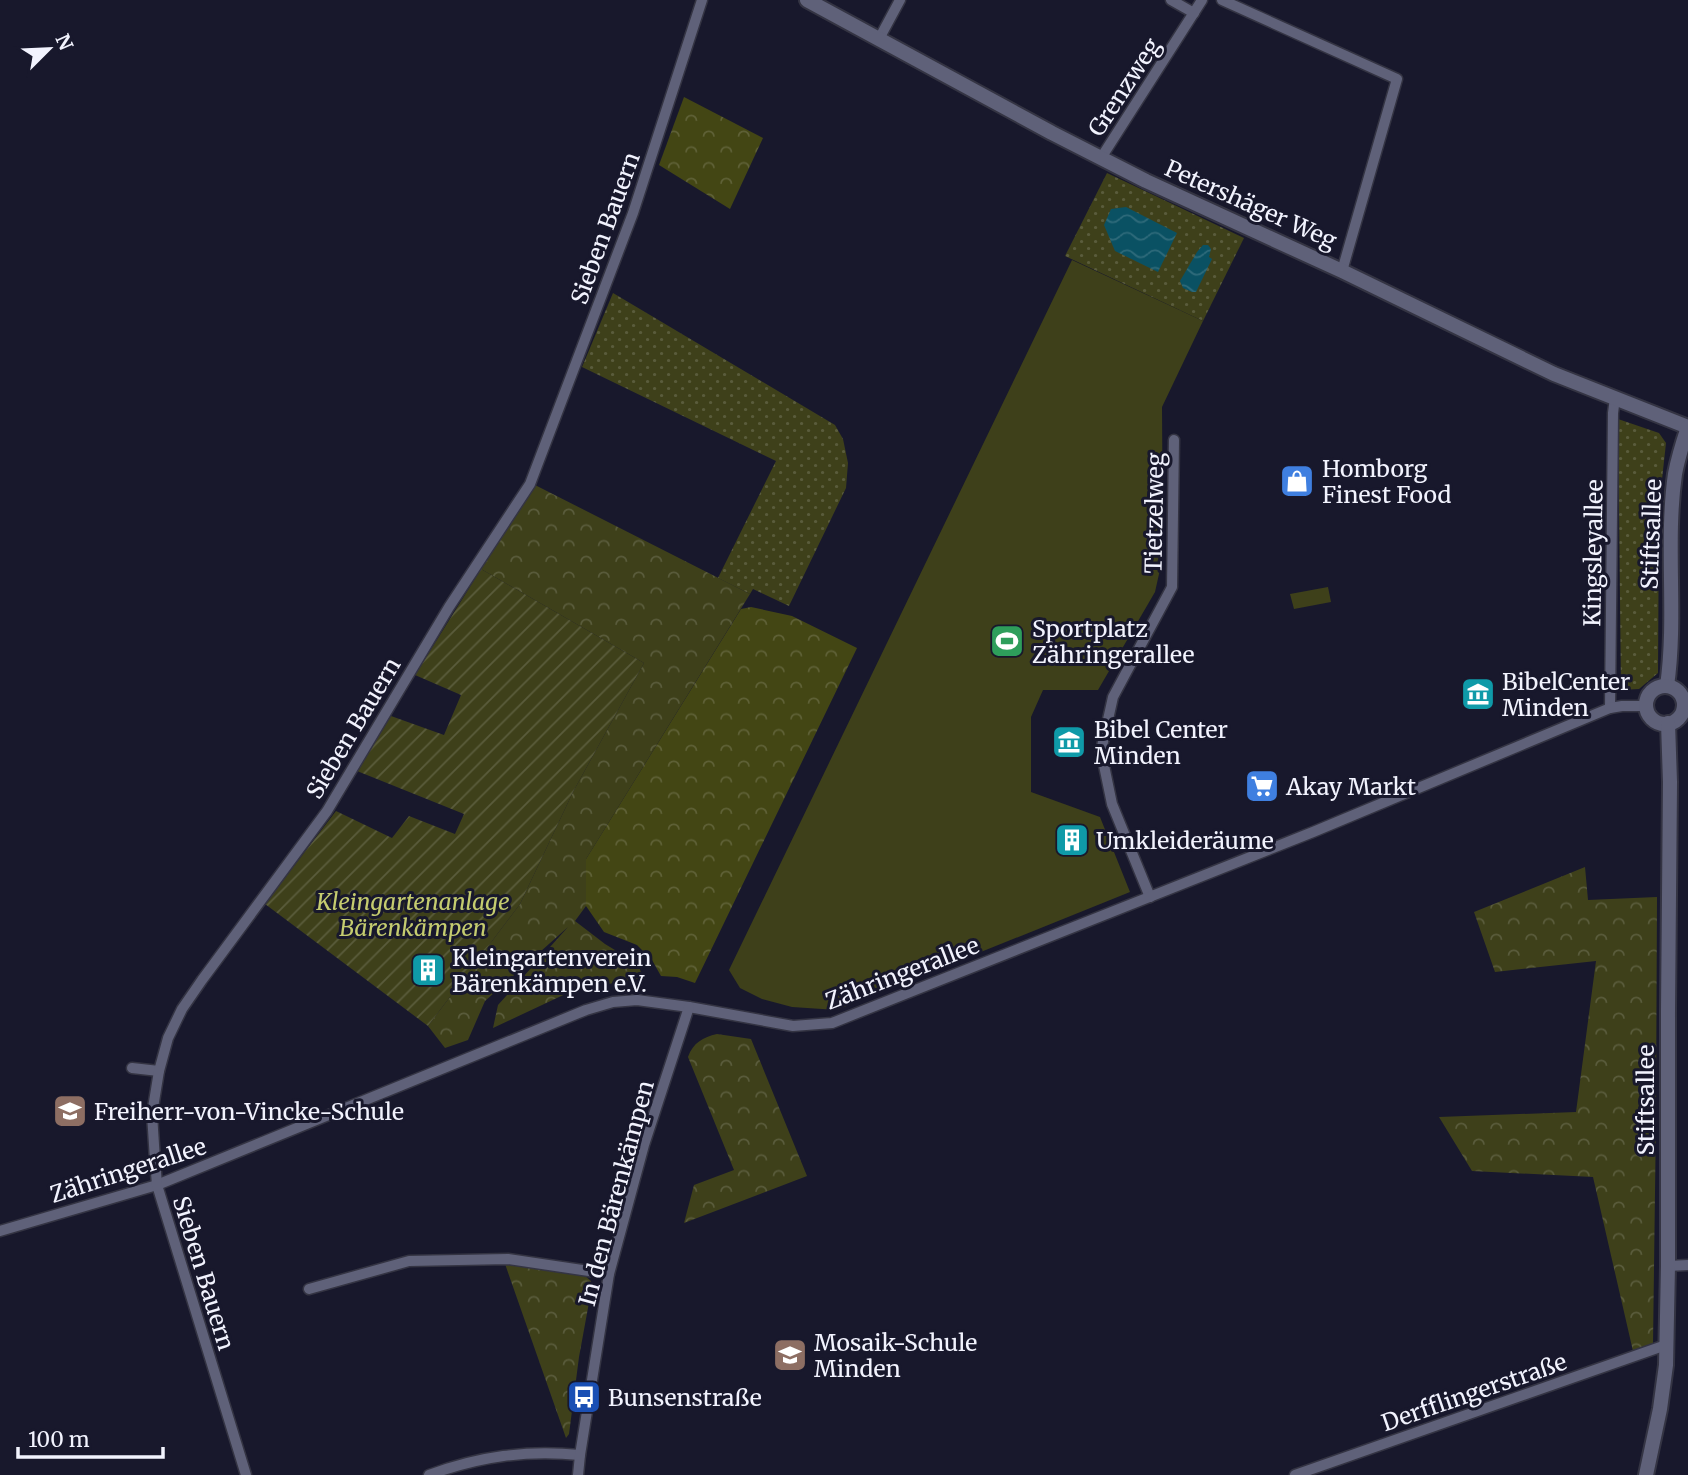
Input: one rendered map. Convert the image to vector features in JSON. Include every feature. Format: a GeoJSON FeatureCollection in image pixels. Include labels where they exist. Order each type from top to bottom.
{"type":"FeatureCollection","features":[{"type":"Feature","properties":{"kind":"main road","name":"Petershäger Weg"},"geometry":{"type":"LineString","coordinates":[[807,0],[1146,181],[1342,271],[1554,374],[1688,427]]}},
{"type":"Feature","properties":{"kind":"main road","name":"Stiftsallee"},"geometry":{"type":"LineString","coordinates":[[1667,686],[1670,670],[1671,514],[1678,458],[1688,427]]}},
{"type":"Feature","properties":{"kind":"main road"},"geometry":{"type":"LineString","coordinates":[[1667,686],[1677,691],[1683,706],[1679,718],[1660,723],[1648,713],[1648,695],[1656,688],[1667,686]]}},
{"type":"Feature","properties":{"kind":"main road","name":"Stiftsallee"},"geometry":{"type":"LineString","coordinates":[[1646,1475],[1660,1409],[1666,1345],[1670,782],[1668,723]]}},
{"type":"Feature","properties":{"kind":"street","name":"Sieben Bauern"},"geometry":{"type":"LineString","coordinates":[[246,1475],[157,1185],[152,1114],[168,1038],[182,1009],[327,811],[449,607],[530,484],[633,213],[702,0]]}},
{"type":"Feature","properties":{"kind":"street"},"geometry":{"type":"LineString","coordinates":[[880,39],[901,0]]}},
{"type":"Feature","properties":{"kind":"street"},"geometry":{"type":"LineString","coordinates":[[1171,0],[1194,13]]}},
{"type":"Feature","properties":{"kind":"street","name":"Grenzweg"},"geometry":{"type":"LineString","coordinates":[[1101,159],[1202,0]]}},
{"type":"Feature","properties":{"kind":"street"},"geometry":{"type":"LineString","coordinates":[[1222,0],[1397,79],[1342,271]]}},
{"type":"Feature","properties":{"kind":"street","name":"Kingsleyallee"},"geometry":{"type":"LineString","coordinates":[[1610,708],[1615,398]]}},
{"type":"Feature","properties":{"kind":"street","name":"Tietzelweg"},"geometry":{"type":"LineString","coordinates":[[1150,897],[1112,804],[1101,751],[1113,697],[1172,587],[1174,440]]}},
{"type":"Feature","properties":{"kind":"street","name":"Zähringerallee"},"geometry":{"type":"LineString","coordinates":[[0,1231],[157,1185],[586,1010],[613,1002],[637,1000],[793,1026],[832,1023],[1324,827],[1610,708],[1646,706]]}},
{"type":"Feature","properties":{"kind":"street","name":"In den Bärenkämpen"},"geometry":{"type":"LineString","coordinates":[[578,1475],[609,1274],[644,1145],[689,1007]]}},
{"type":"Feature","properties":{"kind":"street"},"geometry":{"type":"LineString","coordinates":[[132,1068],[159,1071]]}},
{"type":"Feature","properties":{"kind":"street"},"geometry":{"type":"LineString","coordinates":[[309,1289],[409,1261],[508,1259],[609,1274]]}},
{"type":"Feature","properties":{"kind":"street"},"geometry":{"type":"LineString","coordinates":[[1668,1266],[1688,1265]]}},
{"type":"Feature","properties":{"kind":"street","name":"Derfflingerstraße"},"geometry":{"type":"LineString","coordinates":[[1296,1475],[1666,1345]]}},
{"type":"Feature","properties":{"kind":"street"},"geometry":{"type":"LineString","coordinates":[[429,1475],[459,1464],[495,1457],[529,1453],[580,1455]]}},
{"type":"Feature","properties":{"kind":"green space"},"geometry":{"type":"Polygon","coordinates":[[[684,97],[763,138],[730,209],[659,165],[684,97]]]}},
{"type":"Feature","properties":{"kind":"green space"},"geometry":{"type":"Polygon","coordinates":[[[1107,173],[1244,238],[1203,321],[1065,256],[1107,173]]]}},
{"type":"Feature","properties":{"kind":"green space","name":"Sportplatz Zähringerallee"},"geometry":{"type":"Polygon","coordinates":[[[1072,260],[1203,321],[1162,407],[1163,556],[1155,592],[1098,690],[1043,690],[1031,717],[1031,792],[1100,817],[1130,892],[837,1010],[792,1007],[762,999],[740,988],[729,970],[1072,260]]]}},
{"type":"Feature","properties":{"kind":"green space"},"geometry":{"type":"Polygon","coordinates":[[[613,293],[835,425],[843,439],[848,463],[846,488],[789,606],[753,589],[750,594],[718,578],[776,461],[582,367],[613,293]]]}},
{"type":"Feature","properties":{"kind":"green space"},"geometry":{"type":"Polygon","coordinates":[[[1618,419],[1659,433],[1666,443],[1659,507],[1658,673],[1639,689],[1621,690],[1618,419]]]}},
{"type":"Feature","properties":{"kind":"green space"},"geometry":{"type":"Polygon","coordinates":[[[535,485],[750,594],[586,859],[586,906],[575,921],[638,964],[643,978],[574,990],[493,1028],[498,1005],[568,927],[485,1001],[468,1040],[445,1048],[428,1026],[520,904],[573,792],[644,663],[481,569],[535,485]]]}},
{"type":"Feature","properties":{"kind":"green space","name":"Kleingartenanlage Bärenkämpen"},"geometry":{"type":"Polygon","coordinates":[[[481,569],[644,663],[573,792],[520,904],[428,1026],[265,904],[336,811],[392,838],[409,816],[455,834],[464,814],[357,771],[391,716],[444,735],[461,695],[415,675],[481,569]]]}},
{"type":"Feature","properties":{"kind":"green space"},"geometry":{"type":"Polygon","coordinates":[[[1328,587],[1331,602],[1294,609],[1290,594],[1328,587]]]}},
{"type":"Feature","properties":{"kind":"green space"},"geometry":{"type":"Polygon","coordinates":[[[751,607],[792,616],[857,648],[695,983],[677,977],[661,976],[652,960],[637,945],[604,932],[586,906],[586,859],[741,609],[751,607]]]}},
{"type":"Feature","properties":{"kind":"green space"},"geometry":{"type":"Polygon","coordinates":[[[1585,867],[1588,900],[1657,897],[1653,1344],[1633,1351],[1593,1177],[1472,1171],[1439,1117],[1576,1112],[1596,961],[1495,972],[1474,912],[1585,867]]]}},
{"type":"Feature","properties":{"kind":"green space"},"geometry":{"type":"Polygon","coordinates":[[[717,1034],[751,1039],[807,1176],[684,1223],[694,1185],[734,1170],[688,1057],[699,1041],[717,1034]]]}},
{"type":"Feature","properties":{"kind":"green space"},"geometry":{"type":"Polygon","coordinates":[[[504,1261],[584,1275],[591,1281],[569,1434],[566,1438],[504,1261]]]}},
{"type":"Feature","properties":{"kind":"water"},"geometry":{"type":"Polygon","coordinates":[[[1126,207],[1177,233],[1158,272],[1115,251],[1104,225],[1111,209],[1126,207]]]}},
{"type":"Feature","properties":{"kind":"water"},"geometry":{"type":"Polygon","coordinates":[[[1203,245],[1208,245],[1211,249],[1209,257],[1212,259],[1196,292],[1192,292],[1183,288],[1180,281],[1203,245]]]}},
{"type":"Feature","properties":{"kind":"place","name":"Homborg Finest Food"},"geometry":{"type":"Point","coordinates":[1297,481]}},
{"type":"Feature","properties":{"kind":"place","name":"Sportplatz Zähringerallee"},"geometry":{"type":"Point","coordinates":[1007,641]}},
{"type":"Feature","properties":{"kind":"place","name":"BibelCenter Minden"},"geometry":{"type":"Point","coordinates":[1478,694]}},
{"type":"Feature","properties":{"kind":"place","name":"Bibel Center Minden"},"geometry":{"type":"Point","coordinates":[1069,742]}},
{"type":"Feature","properties":{"kind":"place","name":"Akay Markt"},"geometry":{"type":"Point","coordinates":[1262,786]}},
{"type":"Feature","properties":{"kind":"place","name":"Umkleideräume"},"geometry":{"type":"Point","coordinates":[1072,840]}},
{"type":"Feature","properties":{"kind":"place","name":"Kleingartenverein Bärenkämpen e.V."},"geometry":{"type":"Point","coordinates":[428,970]}},
{"type":"Feature","properties":{"kind":"place","name":"Freiherr-von-Vincke-Schule"},"geometry":{"type":"Point","coordinates":[70,1111]}},
{"type":"Feature","properties":{"kind":"place","name":"Mosaik-Schule Minden"},"geometry":{"type":"Point","coordinates":[790,1355]}},
{"type":"Feature","properties":{"kind":"place","name":"Bunsenstraße"},"geometry":{"type":"Point","coordinates":[584,1397]}}]}
